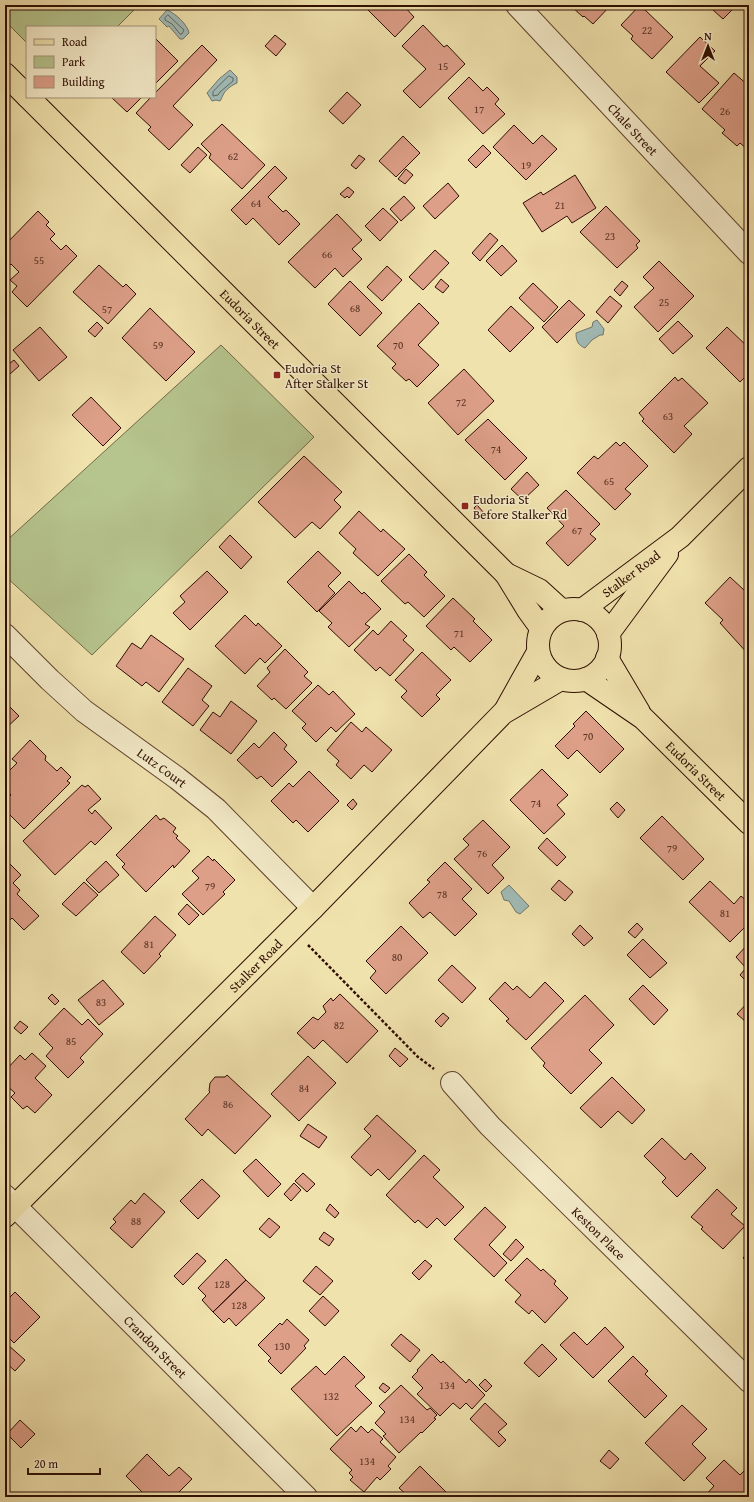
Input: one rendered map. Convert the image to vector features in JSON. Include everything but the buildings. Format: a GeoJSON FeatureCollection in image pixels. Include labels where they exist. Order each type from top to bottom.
{"type":"FeatureCollection","features":[{"type":"Feature","properties":{"kind":"main road","name":"Eudoria Street"},"geometry":{"type":"LineString","coordinates":[[5,74],[26,94]]}},
{"type":"Feature","properties":{"kind":"main road","name":"Eudoria Street"},"geometry":{"type":"LineString","coordinates":[[30,98],[506,574],[541,628]]}},
{"type":"Feature","properties":{"kind":"main road","name":"Stalker Road"},"geometry":{"type":"LineString","coordinates":[[608,634],[680,537],[749,468]]}},
{"type":"Feature","properties":{"kind":"main road","name":"Stalker Road"},"geometry":{"type":"LineString","coordinates":[[572,610],[680,537]]}},
{"type":"Feature","properties":{"kind":"main road","name":"Eudoria Street"},"geometry":{"type":"LineString","coordinates":[[506,574],[539,590],[572,610]]}},
{"type":"Feature","properties":{"kind":"main road"},"geometry":{"type":"LineString","coordinates":[[572,610],[594,614],[603,623],[608,634],[610,646],[607,658],[602,667],[595,674],[586,679],[573,681],[561,679],[550,673],[543,664],[538,652],[538,636],[541,628],[548,619],[572,610]]}},
{"type":"Feature","properties":{"kind":"main road","name":"Stalker Road"},"geometry":{"type":"LineString","coordinates":[[8,1206],[313,908],[503,713],[538,652]]}},
{"type":"Feature","properties":{"kind":"main road","name":"Eudoria Street"},"geometry":{"type":"LineString","coordinates":[[607,658],[643,718]]}},
{"type":"Feature","properties":{"kind":"main road","name":"Stalker Road"},"geometry":{"type":"LineString","coordinates":[[503,713],[561,679]]}},
{"type":"Feature","properties":{"kind":"main road","name":"Eudoria Street"},"geometry":{"type":"LineString","coordinates":[[586,679],[643,718],[749,823]]}},
{"type":"Feature","properties":{"kind":"street","name":"Chale Street"},"geometry":{"type":"LineString","coordinates":[[517,5],[749,253]]}},
{"type":"Feature","properties":{"kind":"street","name":"Lutz Court"},"geometry":{"type":"LineString","coordinates":[[5,635],[50,680],[84,711],[177,778],[216,809],[313,908]]}},
{"type":"Feature","properties":{"kind":"street","name":"Keston Place"},"geometry":{"type":"LineString","coordinates":[[452,1083],[490,1126],[749,1381]]}},
{"type":"Feature","properties":{"kind":"street","name":"Crandon Street"},"geometry":{"type":"LineString","coordinates":[[8,1206],[306,1497]]}},
{"type":"Feature","properties":{"kind":"path"},"geometry":{"type":"LineString","coordinates":[[292,928],[418,1057],[452,1083]]}},
{"type":"Feature","properties":{"kind":"green space"},"geometry":{"type":"Polygon","coordinates":[[[5,5],[139,5],[118,26],[26,26],[26,42],[5,21],[5,5]]]}},
{"type":"Feature","properties":{"kind":"green space"},"geometry":{"type":"Polygon","coordinates":[[[221,345],[314,437],[92,655],[5,576],[5,542],[221,345]]]}},
{"type":"Feature","properties":{"kind":"water"},"geometry":{"type":"Polygon","coordinates":[[[167,10],[177,16],[186,26],[189,33],[183,39],[180,39],[169,26],[167,27],[159,19],[167,10]]]}},
{"type":"Feature","properties":{"kind":"water"},"geometry":{"type":"Polygon","coordinates":[[[230,70],[237,77],[237,83],[231,86],[224,93],[220,101],[212,101],[207,93],[219,79],[230,70]]]}},
{"type":"Feature","properties":{"kind":"water"},"geometry":{"type":"Polygon","coordinates":[[[597,320],[604,329],[603,335],[600,335],[592,340],[585,348],[581,346],[576,338],[576,333],[592,327],[593,322],[597,320]]]}},
{"type":"Feature","properties":{"kind":"water"},"geometry":{"type":"Polygon","coordinates":[[[509,885],[529,906],[520,914],[516,912],[509,901],[504,900],[501,892],[509,885]]]}},
{"type":"Feature","properties":{"kind":"place","name":"Eudoria St After Stalker St"},"geometry":{"type":"Point","coordinates":[277,375]}},
{"type":"Feature","properties":{"kind":"place","name":"Eudoria St Before Stalker Rd"},"geometry":{"type":"Point","coordinates":[465,506]}}]}
